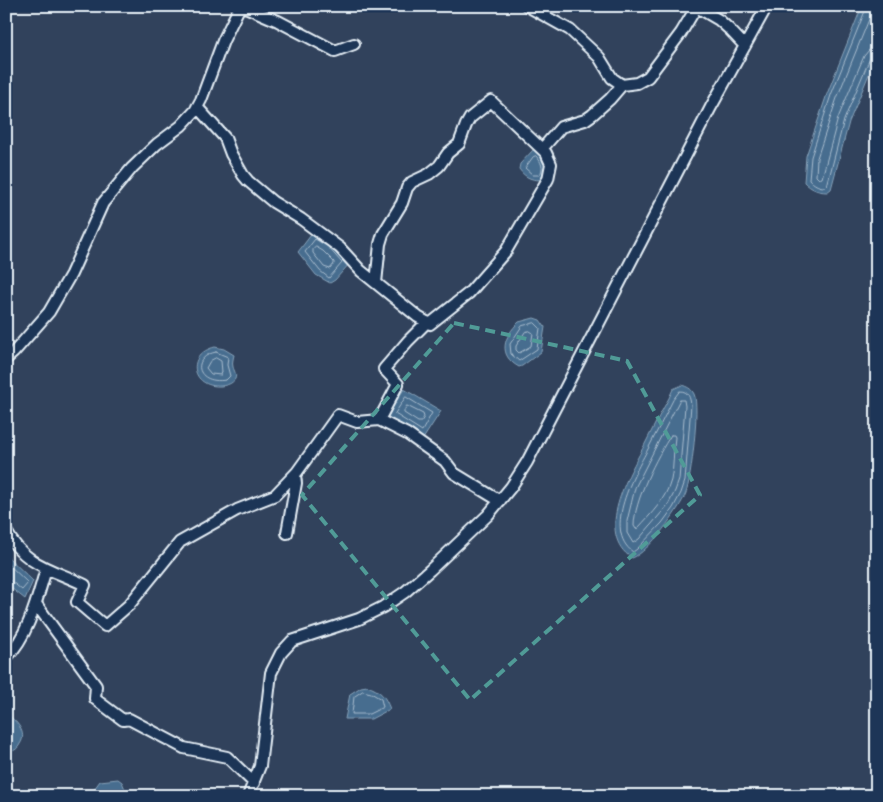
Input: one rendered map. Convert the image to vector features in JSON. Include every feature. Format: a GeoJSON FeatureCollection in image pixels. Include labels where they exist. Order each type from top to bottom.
{"type":"FeatureCollection","features":[{"type":"Feature","properties":{"kind":"street"},"geometry":{"type":"LineString","coordinates":[[6,359],[49,312],[72,274],[102,203],[132,168],[157,144],[181,126],[197,107],[223,41],[242,6],[335,51],[354,44]]}},
{"type":"Feature","properties":{"kind":"street"},"geometry":{"type":"LineString","coordinates":[[527,6],[570,30],[599,57],[612,78],[622,85]]}},
{"type":"Feature","properties":{"kind":"street"},"geometry":{"type":"LineString","coordinates":[[248,796],[262,755],[271,673],[277,660],[292,642],[360,619],[394,600],[430,570],[500,502],[526,462],[711,107],[766,6]]}},
{"type":"Feature","properties":{"kind":"street"},"geometry":{"type":"LineString","coordinates":[[542,149],[561,127],[585,120],[610,99],[622,85],[637,83],[648,77],[681,33],[696,7],[719,20],[745,46]]}},
{"type":"Feature","properties":{"kind":"street"},"geometry":{"type":"LineString","coordinates":[[197,107],[225,138],[230,154],[248,181],[274,202],[340,248],[361,271],[376,283],[430,324],[469,293],[506,251],[548,179],[551,164],[542,149],[491,101],[470,118],[459,144],[448,153],[439,166],[429,174],[412,182],[407,188],[402,203],[383,234],[380,244],[376,283]]}},
{"type":"Feature","properties":{"kind":"street"},"geometry":{"type":"LineString","coordinates":[[378,420],[398,384],[384,369],[408,341],[428,322]]}},
{"type":"Feature","properties":{"kind":"street"},"geometry":{"type":"LineString","coordinates":[[6,531],[22,553],[46,569],[85,585],[77,602],[105,626],[129,605],[180,542],[237,510],[275,495],[295,475],[338,415],[357,422],[378,420],[407,434],[445,461],[454,473],[500,502]]}},
{"type":"Feature","properties":{"kind":"street"},"geometry":{"type":"LineString","coordinates":[[287,533],[296,483],[295,475]]}},
{"type":"Feature","properties":{"kind":"street"},"geometry":{"type":"LineString","coordinates":[[6,658],[18,645],[36,604],[46,569]]}},
{"type":"Feature","properties":{"kind":"street"},"geometry":{"type":"LineString","coordinates":[[36,604],[96,686],[95,699],[123,720],[130,719],[184,748],[226,757],[254,783]]}},
{"type":"Feature","properties":{"kind":"highlighted area"},"geometry":{"type":"Polygon","coordinates":[[[454,323],[627,361],[700,495],[470,700],[302,495],[454,323]]]}},
{"type":"Feature","properties":{"kind":"water"},"geometry":{"type":"Polygon","coordinates":[[[862,6],[877,6],[877,55],[849,122],[831,189],[827,192],[821,191],[812,188],[804,182],[806,156],[827,94],[862,6]]]}},
{"type":"Feature","properties":{"kind":"water"},"geometry":{"type":"Polygon","coordinates":[[[534,149],[544,158],[544,180],[530,178],[519,169],[520,164],[534,149]]]}},
{"type":"Feature","properties":{"kind":"water"},"geometry":{"type":"Polygon","coordinates":[[[314,231],[350,263],[330,283],[316,275],[298,252],[314,231]]]}},
{"type":"Feature","properties":{"kind":"water"},"geometry":{"type":"Polygon","coordinates":[[[534,318],[540,320],[545,327],[541,352],[519,367],[508,357],[505,345],[510,333],[519,322],[534,318]]]}},
{"type":"Feature","properties":{"kind":"water"},"geometry":{"type":"Polygon","coordinates":[[[215,347],[224,349],[234,355],[233,367],[236,377],[227,385],[211,385],[203,382],[196,370],[199,356],[215,347]]]}},
{"type":"Feature","properties":{"kind":"water"},"geometry":{"type":"Polygon","coordinates":[[[682,385],[692,390],[696,401],[694,443],[686,493],[663,530],[646,548],[632,558],[621,547],[616,534],[615,519],[618,504],[630,472],[673,389],[682,385]]]}},
{"type":"Feature","properties":{"kind":"water"},"geometry":{"type":"Polygon","coordinates":[[[404,389],[441,411],[423,439],[387,416],[404,389]]]}},
{"type":"Feature","properties":{"kind":"water"},"geometry":{"type":"Polygon","coordinates":[[[6,555],[33,581],[25,599],[6,584],[6,555]]]}},
{"type":"Feature","properties":{"kind":"water"},"geometry":{"type":"Polygon","coordinates":[[[367,686],[382,694],[390,709],[371,719],[345,719],[350,694],[361,687],[367,686]]]}},
{"type":"Feature","properties":{"kind":"water"},"geometry":{"type":"Polygon","coordinates":[[[6,714],[17,723],[23,736],[19,746],[11,751],[6,751],[6,714]]]}},
{"type":"Feature","properties":{"kind":"water"},"geometry":{"type":"Polygon","coordinates":[[[118,779],[122,782],[128,796],[89,796],[100,781],[118,779]]]}}]}
